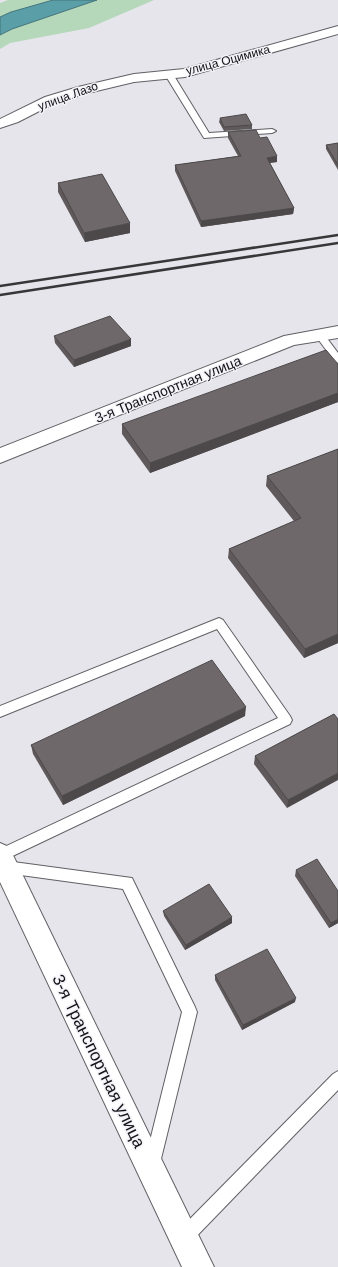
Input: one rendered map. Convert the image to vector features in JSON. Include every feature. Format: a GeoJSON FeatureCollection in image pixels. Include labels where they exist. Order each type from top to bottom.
{"type":"FeatureCollection","features":[{"type":"Feature","properties":{"kind":"street","name":"улица Оцимика"},"geometry":{"type":"LineString","coordinates":[[116,80],[168,73],[185,73],[338,30]]}},
{"type":"Feature","properties":{"kind":"street","name":"улица Лазо"},"geometry":{"type":"LineString","coordinates":[[0,124],[15,119],[49,101],[116,80]]}},
{"type":"Feature","properties":{"kind":"street","name":"3-я Транспортная улица"},"geometry":{"type":"LineString","coordinates":[[0,456],[290,340],[338,332]]}},
{"type":"Feature","properties":{"kind":"street","name":"3-я Транспортная улица"},"geometry":{"type":"LineString","coordinates":[[2,859],[198,1267]]}},
{"type":"Feature","properties":{"kind":"lane"},"geometry":{"type":"LineString","coordinates":[[168,73],[206,136],[272,131]]}},
{"type":"Feature","properties":{"kind":"lane"},"geometry":{"type":"LineString","coordinates":[[320,335],[338,360]]}},
{"type":"Feature","properties":{"kind":"lane"},"geometry":{"type":"LineString","coordinates":[[0,712],[219,623],[286,720],[2,859]]}},
{"type":"Feature","properties":{"kind":"lane"},"geometry":{"type":"LineString","coordinates":[[2,859],[127,883],[190,1012],[151,1170]]}},
{"type":"Feature","properties":{"kind":"lane"},"geometry":{"type":"LineString","coordinates":[[184,1237],[338,1079]]}},
{"type":"Feature","properties":{"kind":"green space"},"geometry":{"type":"Polygon","coordinates":[[[8,0],[53,0],[11,12],[0,17],[0,3],[8,0]]]}},
{"type":"Feature","properties":{"kind":"green space"},"geometry":{"type":"Polygon","coordinates":[[[97,0],[154,0],[89,28],[10,43],[0,49],[0,35],[12,29],[97,0]]]}},
{"type":"Feature","properties":{"kind":"water"},"geometry":{"type":"Polygon","coordinates":[[[53,0],[97,0],[12,29],[0,35],[0,17],[11,12],[53,0]]]}},
{"type":"Feature","properties":{"kind":"building"},"geometry":{"type":"Polygon","coordinates":[[[246,114],[252,125],[224,127],[220,118],[246,114]]]}},
{"type":"Feature","properties":{"kind":"building"},"geometry":{"type":"Polygon","coordinates":[[[256,130],[260,138],[267,137],[277,156],[267,158],[294,208],[201,221],[175,165],[241,156],[228,132],[256,130]]]}},
{"type":"Feature","properties":{"kind":"building"},"geometry":{"type":"Polygon","coordinates":[[[338,143],[338,165],[326,145],[338,143]]]}},
{"type":"Feature","properties":{"kind":"building"},"geometry":{"type":"Polygon","coordinates":[[[102,174],[130,223],[84,233],[58,183],[102,174]]]}},
{"type":"Feature","properties":{"kind":"building"},"geometry":{"type":"Polygon","coordinates":[[[110,316],[131,339],[74,360],[54,336],[110,316]]]}},
{"type":"Feature","properties":{"kind":"building"},"geometry":{"type":"Polygon","coordinates":[[[326,350],[338,364],[338,393],[150,463],[122,424],[326,350]]]}},
{"type":"Feature","properties":{"kind":"building"},"geometry":{"type":"Polygon","coordinates":[[[338,449],[338,634],[305,649],[229,549],[301,518],[267,476],[338,449]]]}},
{"type":"Feature","properties":{"kind":"building"},"geometry":{"type":"Polygon","coordinates":[[[212,660],[246,707],[62,796],[31,745],[212,660]]]}},
{"type":"Feature","properties":{"kind":"building"},"geometry":{"type":"Polygon","coordinates":[[[334,714],[338,719],[338,773],[288,800],[255,756],[334,714]]]}},
{"type":"Feature","properties":{"kind":"building"},"geometry":{"type":"Polygon","coordinates":[[[317,859],[338,891],[338,919],[331,923],[296,870],[317,859]]]}},
{"type":"Feature","properties":{"kind":"building"},"geometry":{"type":"Polygon","coordinates":[[[209,884],[232,917],[186,945],[163,911],[209,884]]]}},
{"type":"Feature","properties":{"kind":"building"},"geometry":{"type":"Polygon","coordinates":[[[267,949],[296,998],[243,1025],[215,975],[267,949]]]}},
{"type":"Feature","properties":{"kind":"railway"},"geometry":{"type":"LineString","coordinates":[[0,286],[338,235]]}},
{"type":"Feature","properties":{"kind":"railway"},"geometry":{"type":"LineString","coordinates":[[0,295],[338,243]]}}]}
